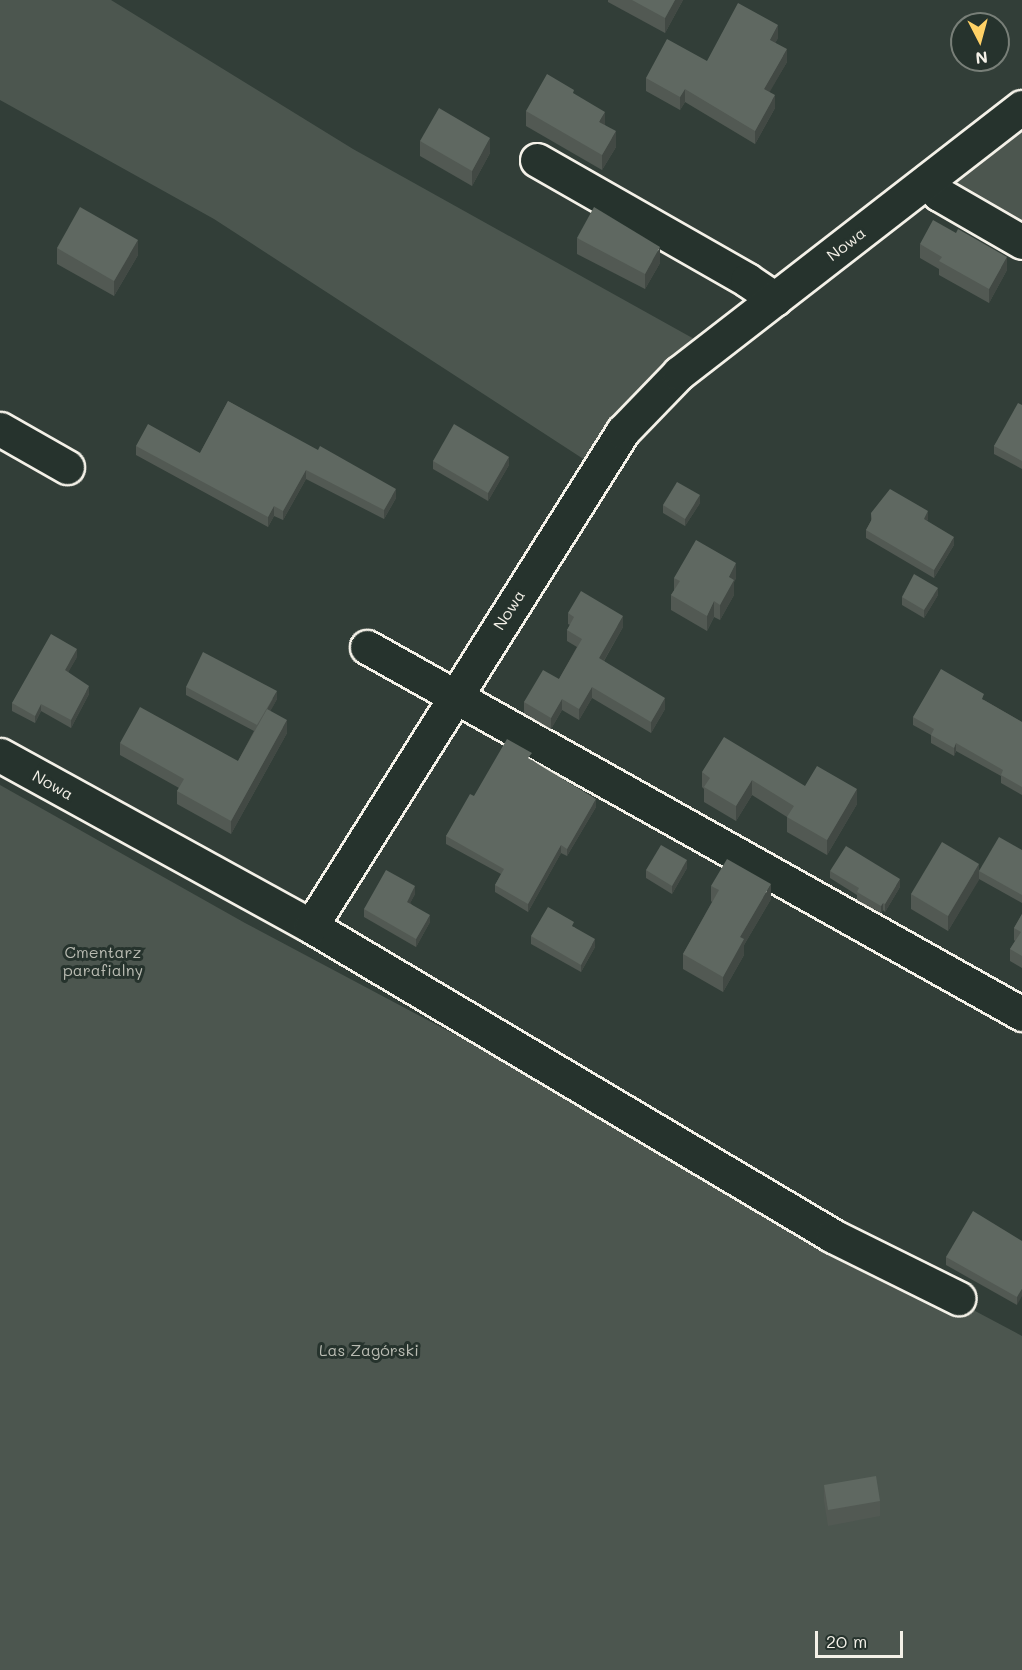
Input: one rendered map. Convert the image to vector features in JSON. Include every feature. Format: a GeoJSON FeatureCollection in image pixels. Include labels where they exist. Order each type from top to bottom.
{"type":"FeatureCollection","features":[{"type":"Feature","properties":{"kind":"street","name":"Nowa"},"geometry":{"type":"LineString","coordinates":[[0,755],[311,926],[623,431],[679,373],[1022,107]]}},
{"type":"Feature","properties":{"kind":"street"},"geometry":{"type":"LineString","coordinates":[[537,160],[747,280],[775,299]]}},
{"type":"Feature","properties":{"kind":"street"},"geometry":{"type":"LineString","coordinates":[[927,181],[939,194],[1022,242]]}},
{"type":"Feature","properties":{"kind":"street"},"geometry":{"type":"LineString","coordinates":[[0,429],[67,466]]}},
{"type":"Feature","properties":{"kind":"street"},"geometry":{"type":"LineString","coordinates":[[367,647],[1022,1014]]}},
{"type":"Feature","properties":{"kind":"street"},"geometry":{"type":"LineString","coordinates":[[311,926],[832,1236],[958,1298]]}},
{"type":"Feature","properties":{"kind":"green space"},"geometry":{"type":"Polygon","coordinates":[[[0,0],[111,0],[353,149],[696,340],[588,462],[214,219],[0,100],[0,0]]]}},
{"type":"Feature","properties":{"kind":"green space"},"geometry":{"type":"Polygon","coordinates":[[[1022,132],[1022,221],[955,183],[1022,132]]]}},
{"type":"Feature","properties":{"kind":"green space","name":"Las Zagórski"},"geometry":{"type":"Polygon","coordinates":[[[0,785],[245,923],[1022,1336],[1022,1670],[0,1670],[0,785]]]}},
{"type":"Feature","properties":{"kind":"building"},"geometry":{"type":"Polygon","coordinates":[[[632,0],[675,0],[665,18],[632,0]]]}},
{"type":"Feature","properties":{"kind":"building"},"geometry":{"type":"Polygon","coordinates":[[[738,3],[778,25],[770,40],[787,49],[764,89],[775,95],[755,131],[685,89],[680,97],[646,78],[667,39],[707,61],[738,3]]]}},
{"type":"Feature","properties":{"kind":"building"},"geometry":{"type":"Polygon","coordinates":[[[547,74],[605,112],[599,122],[616,131],[602,155],[526,111],[547,74]]]}},
{"type":"Feature","properties":{"kind":"building"},"geometry":{"type":"Polygon","coordinates":[[[439,108],[490,138],[472,171],[420,141],[439,108]]]}},
{"type":"Feature","properties":{"kind":"building"},"geometry":{"type":"Polygon","coordinates":[[[80,207],[138,240],[114,281],[57,248],[80,207]]]}},
{"type":"Feature","properties":{"kind":"building"},"geometry":{"type":"Polygon","coordinates":[[[594,207],[660,247],[645,274],[577,238],[594,207]]]}},
{"type":"Feature","properties":{"kind":"building"},"geometry":{"type":"Polygon","coordinates":[[[933,220],[956,233],[958,229],[1007,257],[989,289],[939,261],[942,257],[920,244],[933,220]]]}},
{"type":"Feature","properties":{"kind":"building"},"geometry":{"type":"Polygon","coordinates":[[[228,401],[318,450],[320,446],[396,489],[384,510],[306,470],[283,511],[274,506],[268,517],[136,446],[148,424],[200,453],[228,401]]]}},
{"type":"Feature","properties":{"kind":"building"},"geometry":{"type":"Polygon","coordinates":[[[1018,403],[1022,405],[1022,461],[994,446],[1018,403]]]}},
{"type":"Feature","properties":{"kind":"building"},"geometry":{"type":"Polygon","coordinates":[[[454,424],[509,457],[488,493],[433,461],[454,424]]]}},
{"type":"Feature","properties":{"kind":"building"},"geometry":{"type":"Polygon","coordinates":[[[677,482],[700,495],[685,519],[663,505],[677,482]]]}},
{"type":"Feature","properties":{"kind":"building"},"geometry":{"type":"Polygon","coordinates":[[[890,489],[928,511],[924,519],[954,537],[934,570],[866,530],[872,519],[871,513],[890,489]]]}},
{"type":"Feature","properties":{"kind":"building"},"geometry":{"type":"Polygon","coordinates":[[[696,540],[736,563],[729,577],[734,580],[720,605],[714,601],[707,616],[671,595],[680,581],[674,578],[696,540]]]}},
{"type":"Feature","properties":{"kind":"building"},"geometry":{"type":"Polygon","coordinates":[[[914,574],[938,588],[924,610],[902,597],[914,574]]]}},
{"type":"Feature","properties":{"kind":"building"},"geometry":{"type":"Polygon","coordinates":[[[581,591],[623,616],[599,658],[665,698],[651,722],[592,687],[579,709],[562,699],[551,718],[524,702],[543,670],[559,679],[582,639],[567,630],[574,617],[568,613],[581,591]]]}},
{"type":"Feature","properties":{"kind":"building"},"geometry":{"type":"Polygon","coordinates":[[[51,634],[77,649],[65,670],[89,686],[71,720],[41,704],[35,716],[12,703],[51,634]]]}},
{"type":"Feature","properties":{"kind":"building"},"geometry":{"type":"Polygon","coordinates":[[[203,652],[277,691],[257,725],[186,687],[203,652]]]}},
{"type":"Feature","properties":{"kind":"building"},"geometry":{"type":"Polygon","coordinates":[[[941,669],[984,694],[982,699],[1022,722],[1022,787],[1001,775],[1003,770],[956,743],[954,748],[931,735],[934,729],[913,717],[941,669]]]}},
{"type":"Feature","properties":{"kind":"building"},"geometry":{"type":"Polygon","coordinates":[[[140,707],[238,761],[267,709],[287,720],[231,821],[177,791],[184,779],[120,743],[140,707]]]}},
{"type":"Feature","properties":{"kind":"building"},"geometry":{"type":"Polygon","coordinates":[[[724,737],[805,786],[817,766],[857,789],[827,840],[787,817],[794,806],[752,780],[736,806],[704,787],[710,778],[702,772],[724,737]]]}},
{"type":"Feature","properties":{"kind":"building"},"geometry":{"type":"Polygon","coordinates":[[[507,739],[532,753],[528,758],[596,799],[567,849],[561,845],[528,904],[495,885],[504,869],[446,836],[470,794],[474,796],[507,739]]]}},
{"type":"Feature","properties":{"kind":"building"},"geometry":{"type":"Polygon","coordinates":[[[999,837],[1022,850],[1022,895],[979,871],[999,837]]]}},
{"type":"Feature","properties":{"kind":"building"},"geometry":{"type":"Polygon","coordinates":[[[942,842],[979,864],[948,916],[911,894],[942,842]]]}},
{"type":"Feature","properties":{"kind":"building"},"geometry":{"type":"Polygon","coordinates":[[[661,845],[687,860],[672,886],[646,870],[661,845]]]}},
{"type":"Feature","properties":{"kind":"building"},"geometry":{"type":"Polygon","coordinates":[[[846,846],[900,879],[885,904],[881,906],[857,892],[859,888],[830,871],[846,846]]]}},
{"type":"Feature","properties":{"kind":"building"},"geometry":{"type":"Polygon","coordinates":[[[727,859],[771,884],[740,937],[744,939],[723,977],[683,954],[719,890],[711,886],[727,859]]]}},
{"type":"Feature","properties":{"kind":"building"},"geometry":{"type":"Polygon","coordinates":[[[386,870],[415,886],[407,902],[430,915],[416,939],[364,909],[386,870]]]}},
{"type":"Feature","properties":{"kind":"building"},"geometry":{"type":"Polygon","coordinates":[[[548,907],[574,922],[572,926],[595,939],[581,965],[531,936],[548,907]]]}},
{"type":"Feature","properties":{"kind":"building"},"geometry":{"type":"Polygon","coordinates":[[[1022,914],[1022,956],[1010,949],[1021,932],[1014,928],[1022,914]]]}},
{"type":"Feature","properties":{"kind":"building"},"geometry":{"type":"Polygon","coordinates":[[[973,1211],[1022,1241],[1022,1289],[1017,1297],[946,1257],[973,1211]]]}},
{"type":"Feature","properties":{"kind":"building"},"geometry":{"type":"Polygon","coordinates":[[[876,1476],[880,1501],[828,1510],[824,1485],[876,1476]]]}},
{"type":"Feature","properties":{"kind":"park label","name":"Cmentarz parafialny"},"geometry":{"type":"Point","coordinates":[103,961]}}]}
